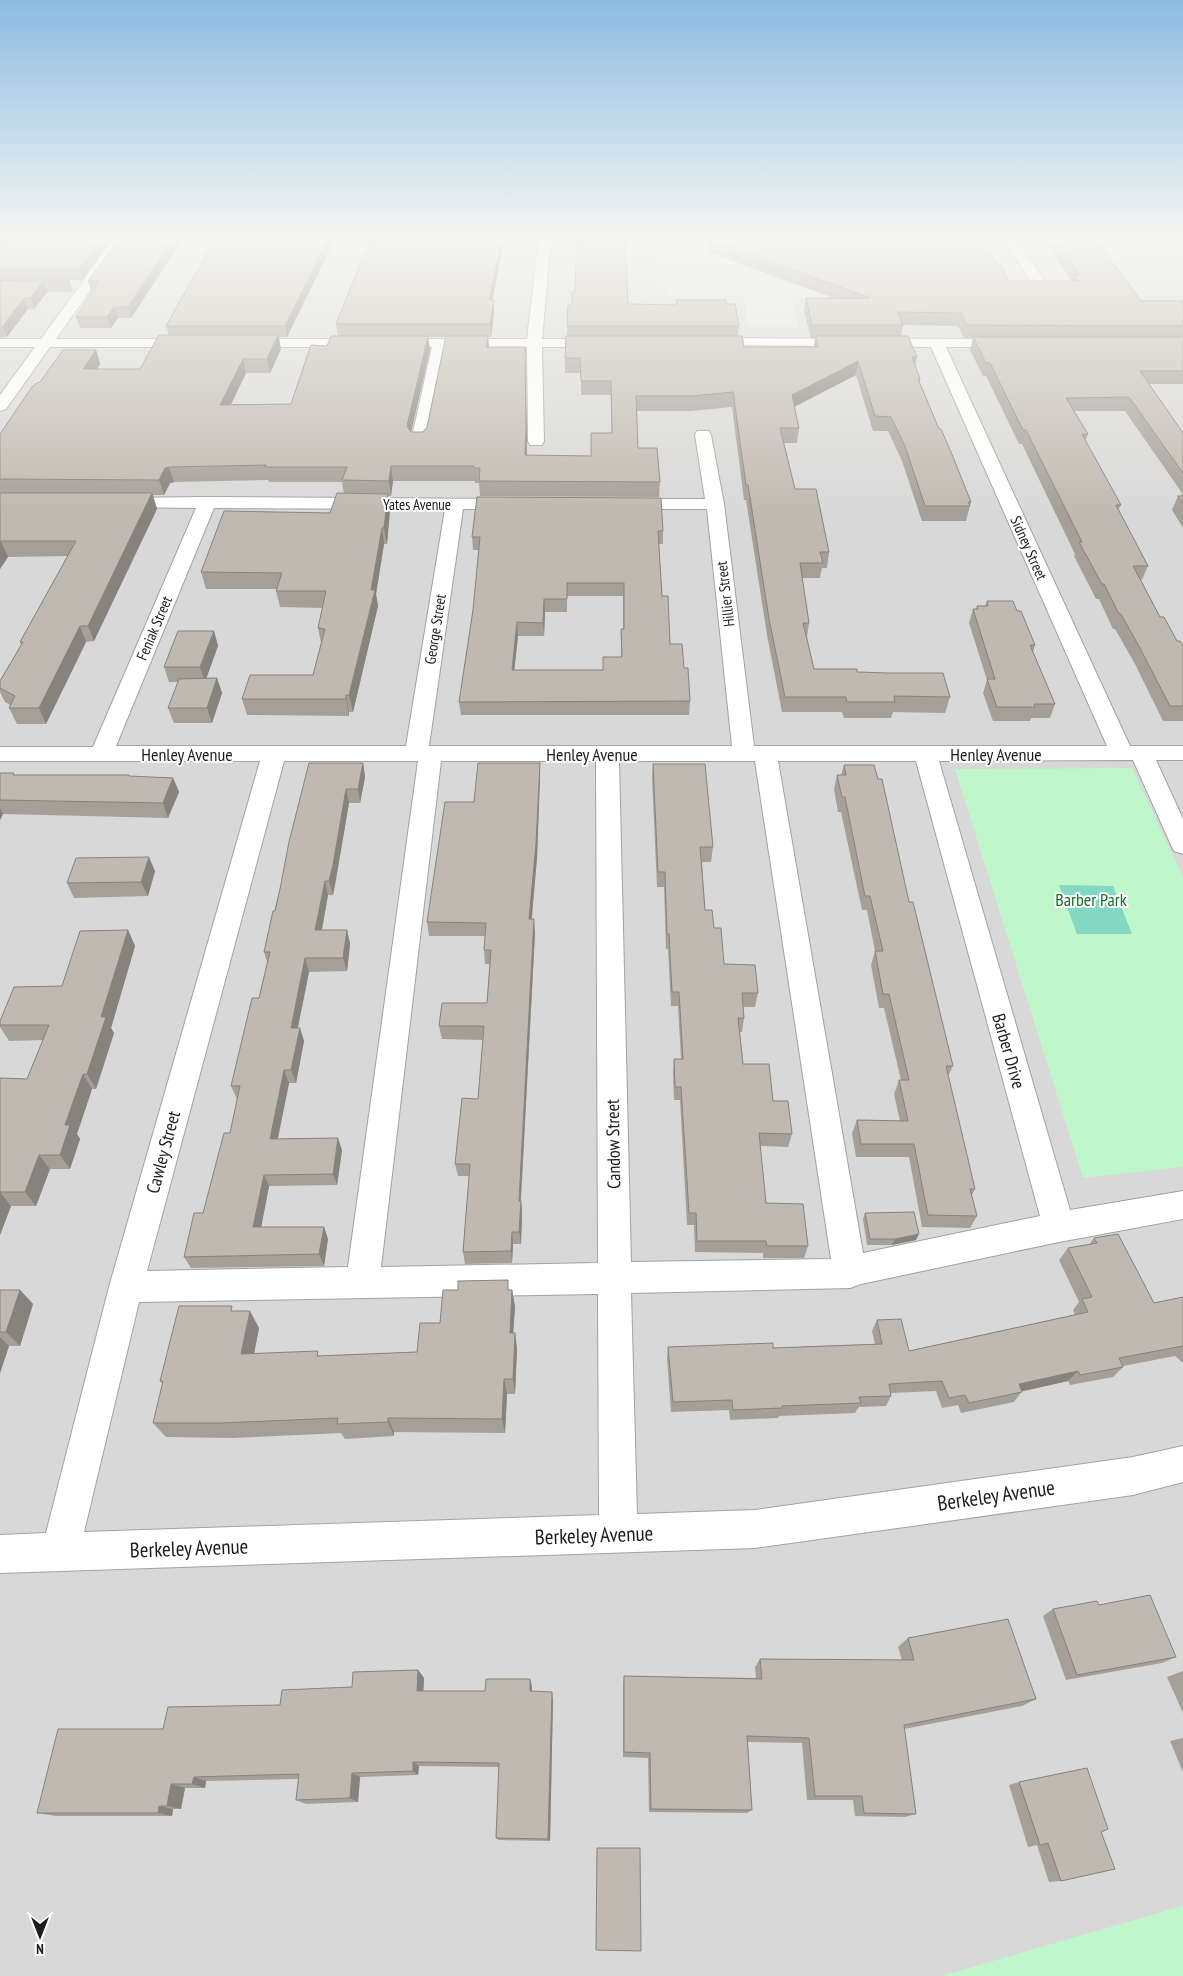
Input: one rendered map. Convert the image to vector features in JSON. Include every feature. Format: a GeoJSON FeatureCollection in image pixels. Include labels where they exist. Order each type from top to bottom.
{"type":"FeatureCollection","features":[{"type":"Feature","properties":{"kind":"street"},"geometry":{"type":"LineString","coordinates":[[0,406],[56,329]]}},
{"type":"Feature","properties":{"kind":"street"},"geometry":{"type":"LineString","coordinates":[[535,329],[534,343],[536,441]]}},
{"type":"Feature","properties":{"kind":"street"},"geometry":{"type":"LineString","coordinates":[[691,342],[1026,344]]}},
{"type":"Feature","properties":{"kind":"street"},"geometry":{"type":"LineString","coordinates":[[0,343],[207,343]]}},
{"type":"Feature","properties":{"kind":"street"},"geometry":{"type":"LineString","coordinates":[[226,343],[622,343]]}},
{"type":"Feature","properties":{"kind":"street"},"geometry":{"type":"LineString","coordinates":[[419,441],[440,343]]}},
{"type":"Feature","properties":{"kind":"street","name":"Sidney Street"},"geometry":{"type":"LineString","coordinates":[[937,343],[1131,753]]}},
{"type":"Feature","properties":{"kind":"street","name":"Hillier Street"},"geometry":{"type":"LineString","coordinates":[[703,435],[754,754],[850,1273]]}},
{"type":"Feature","properties":{"kind":"street","name":"Yates Avenue"},"geometry":{"type":"LineString","coordinates":[[99,502],[535,504]]}},
{"type":"Feature","properties":{"kind":"street","name":"Feniak Street"},"geometry":{"type":"LineString","coordinates":[[101,754],[207,502]]}},
{"type":"Feature","properties":{"kind":"street","name":"George Street"},"geometry":{"type":"LineString","coordinates":[[362,1283],[423,754],[455,504]]}},
{"type":"Feature","properties":{"kind":"street"},"geometry":{"type":"LineString","coordinates":[[605,504],[714,504]]}},
{"type":"Feature","properties":{"kind":"street"},"geometry":{"type":"LineString","coordinates":[[1131,753],[1183,845]]}},
{"type":"Feature","properties":{"kind":"street","name":"Henley Avenue"},"geometry":{"type":"LineString","coordinates":[[0,754],[1183,753]]}},
{"type":"Feature","properties":{"kind":"street","name":"Cawley Street"},"geometry":{"type":"LineString","coordinates":[[60,1552],[126,1287],[274,754]]}},
{"type":"Feature","properties":{"kind":"street","name":"Candow Street"},"geometry":{"type":"LineString","coordinates":[[607,754],[618,1534]]}},
{"type":"Feature","properties":{"kind":"street","name":"Barber Drive"},"geometry":{"type":"LineString","coordinates":[[926,754],[1059,1227]]}},
{"type":"Feature","properties":{"kind":"street"},"geometry":{"type":"LineString","coordinates":[[126,1287],[850,1273],[1059,1227],[1183,1204]]}},
{"type":"Feature","properties":{"kind":"street","name":"Berkeley Avenue"},"geometry":{"type":"LineString","coordinates":[[0,1554],[755,1529],[1133,1476],[1183,1464]]}},
{"type":"Feature","properties":{"kind":"shaded area"},"geometry":{"type":"Polygon","coordinates":[[[0,329],[1183,329],[1183,1976],[0,1976],[0,329]]]}},
{"type":"Feature","properties":{"kind":"green space","name":"Barber Park"},"geometry":{"type":"Polygon","coordinates":[[[1132,768],[1183,877],[1183,1167],[1083,1178],[955,769],[1132,768]]]}},
{"type":"Feature","properties":{"kind":"green space"},"geometry":{"type":"Polygon","coordinates":[[[1059,885],[1113,886],[1132,934],[1077,934],[1059,885]]]}},
{"type":"Feature","properties":{"kind":"green space"},"geometry":{"type":"Polygon","coordinates":[[[1183,1906],[1183,1976],[941,1976],[1183,1906]]]}},
{"type":"Feature","properties":{"kind":"building"},"geometry":{"type":"Polygon","coordinates":[[[159,335],[278,335],[267,359],[243,359],[220,405],[291,404],[311,345],[327,346],[331,336],[428,336],[407,426],[411,432],[423,432],[427,427],[446,336],[488,336],[486,347],[525,347],[525,455],[591,456],[591,433],[612,433],[611,381],[581,381],[580,358],[565,358],[566,336],[742,336],[744,347],[818,347],[816,336],[908,336],[917,357],[912,357],[920,379],[918,379],[951,452],[971,502],[968,502],[970,506],[925,506],[905,446],[891,417],[875,416],[858,361],[792,395],[799,428],[780,428],[795,489],[816,489],[829,552],[820,552],[823,563],[800,563],[809,623],[803,623],[814,669],[857,669],[857,672],[888,673],[943,673],[950,697],[894,696],[895,702],[847,702],[846,697],[785,697],[769,619],[748,485],[746,485],[733,392],[692,396],[636,396],[638,448],[657,448],[660,482],[479,481],[480,468],[474,468],[474,466],[391,466],[389,481],[342,480],[347,467],[265,467],[266,465],[169,467],[165,468],[159,480],[0,479],[0,434],[32,387],[40,382],[63,350],[96,350],[83,369],[140,369],[159,335]]]}},
{"type":"Feature","properties":{"kind":"building"},"geometry":{"type":"Polygon","coordinates":[[[973,337],[1183,337],[1183,371],[1140,371],[1183,433],[1183,473],[1129,397],[1066,398],[1088,434],[1082,434],[1121,505],[1116,505],[1148,566],[1133,566],[1160,617],[1164,617],[1177,641],[1180,641],[1183,646],[1183,706],[1170,706],[1141,650],[1079,542],[1082,542],[1026,430],[1023,430],[990,363],[986,363],[973,337]]]}},
{"type":"Feature","properties":{"kind":"building"},"geometry":{"type":"Polygon","coordinates":[[[0,493],[152,493],[88,626],[80,626],[39,708],[9,708],[15,696],[0,688],[0,681],[23,642],[20,642],[76,541],[0,542],[0,493]]]}},
{"type":"Feature","properties":{"kind":"building"},"geometry":{"type":"Polygon","coordinates":[[[337,493],[388,494],[384,528],[382,528],[371,590],[375,590],[349,695],[346,695],[346,699],[242,699],[250,675],[313,675],[325,629],[318,628],[326,591],[276,591],[282,573],[201,572],[224,511],[330,513],[337,493]]]}},
{"type":"Feature","properties":{"kind":"building"},"geometry":{"type":"Polygon","coordinates":[[[1178,496],[1183,496],[1183,504],[1178,496]]]}},
{"type":"Feature","properties":{"kind":"building"},"geometry":{"type":"Polygon","coordinates":[[[477,497],[661,498],[663,531],[658,531],[662,596],[668,596],[670,644],[682,644],[684,668],[688,668],[690,701],[459,702],[473,610],[480,537],[472,537],[477,497]],[[567,583],[567,599],[544,599],[543,623],[517,622],[512,670],[603,670],[603,657],[622,657],[621,629],[624,629],[624,583],[567,583]]]}},
{"type":"Feature","properties":{"kind":"building"},"geometry":{"type":"Polygon","coordinates":[[[987,601],[1013,601],[1017,611],[1021,611],[1035,645],[1030,645],[1055,704],[1034,704],[1035,707],[997,707],[987,679],[995,679],[973,609],[978,609],[977,606],[988,606],[987,601]]]}},
{"type":"Feature","properties":{"kind":"building"},"geometry":{"type":"Polygon","coordinates":[[[178,631],[214,631],[200,667],[164,667],[178,631]]]}},
{"type":"Feature","properties":{"kind":"building"},"geometry":{"type":"Polygon","coordinates":[[[217,678],[207,708],[168,708],[179,679],[217,678]]]}},
{"type":"Feature","properties":{"kind":"building"},"geometry":{"type":"Polygon","coordinates":[[[309,763],[363,763],[358,789],[346,789],[333,865],[329,881],[325,881],[315,930],[347,930],[343,958],[305,958],[291,1028],[300,1028],[291,1070],[284,1070],[270,1139],[338,1138],[333,1174],[264,1175],[253,1227],[324,1227],[319,1254],[184,1257],[194,1213],[203,1213],[224,1133],[230,1133],[240,1086],[231,1086],[252,998],[259,998],[270,952],[264,952],[309,763]]]}},
{"type":"Feature","properties":{"kind":"building"},"geometry":{"type":"Polygon","coordinates":[[[478,763],[540,763],[536,844],[529,919],[534,919],[519,1232],[512,1232],[511,1251],[463,1252],[470,1164],[455,1164],[462,1098],[478,1099],[484,1026],[439,1026],[442,1003],[487,1003],[491,950],[484,950],[486,923],[427,922],[445,802],[474,802],[478,763]]]}},
{"type":"Feature","properties":{"kind":"building"},"geometry":{"type":"Polygon","coordinates":[[[653,764],[705,764],[713,847],[700,847],[705,910],[712,910],[714,928],[721,928],[724,964],[755,965],[758,993],[742,993],[744,1018],[738,1018],[743,1064],[769,1064],[773,1101],[788,1101],[792,1134],[759,1133],[766,1203],[803,1204],[808,1246],[767,1246],[766,1241],[697,1241],[696,1213],[689,1213],[681,1087],[675,1087],[674,1059],[683,1059],[679,992],[672,992],[669,934],[667,934],[665,872],[658,872],[653,764]]]}},
{"type":"Feature","properties":{"kind":"building"},"geometry":{"type":"Polygon","coordinates":[[[844,765],[874,765],[878,779],[882,779],[909,902],[913,902],[953,1066],[946,1066],[975,1189],[970,1189],[977,1216],[928,1215],[914,1144],[861,1144],[857,1120],[908,1121],[899,1080],[909,1080],[889,994],[883,994],[875,951],[883,951],[870,896],[865,896],[845,797],[842,797],[837,775],[846,775],[844,765]]]}},
{"type":"Feature","properties":{"kind":"building"},"geometry":{"type":"Polygon","coordinates":[[[0,773],[14,773],[13,775],[129,775],[173,778],[163,803],[0,800],[0,773]]]}},
{"type":"Feature","properties":{"kind":"building"},"geometry":{"type":"Polygon","coordinates":[[[149,857],[141,882],[67,883],[76,858],[149,857]]]}},
{"type":"Feature","properties":{"kind":"building"},"geometry":{"type":"Polygon","coordinates":[[[128,930],[101,1017],[106,1017],[87,1074],[83,1074],[65,1125],[70,1125],[60,1155],[39,1155],[25,1192],[0,1192],[0,1078],[27,1079],[49,1025],[0,1025],[14,987],[62,986],[80,931],[128,930]]]}},
{"type":"Feature","properties":{"kind":"building"},"geometry":{"type":"Polygon","coordinates":[[[914,1212],[919,1234],[895,1239],[870,1239],[865,1213],[914,1212]]]}},
{"type":"Feature","properties":{"kind":"building"},"geometry":{"type":"Polygon","coordinates":[[[1118,1234],[1154,1303],[1183,1297],[1183,1346],[1119,1358],[1123,1367],[1080,1375],[1078,1371],[1019,1384],[1022,1392],[969,1403],[965,1395],[949,1398],[942,1381],[889,1384],[891,1396],[859,1397],[861,1403],[733,1410],[732,1400],[673,1402],[668,1347],[773,1343],[773,1348],[882,1344],[877,1320],[901,1319],[909,1351],[1088,1312],[1082,1299],[1092,1297],[1068,1248],[1097,1243],[1094,1238],[1118,1234]]]}},
{"type":"Feature","properties":{"kind":"building"},"geometry":{"type":"Polygon","coordinates":[[[508,1280],[508,1290],[512,1290],[510,1333],[515,1333],[513,1379],[504,1379],[502,1419],[388,1418],[388,1422],[337,1424],[338,1418],[221,1423],[153,1423],[163,1381],[160,1381],[179,1306],[232,1306],[231,1311],[250,1311],[241,1354],[318,1351],[317,1356],[417,1352],[420,1323],[440,1323],[443,1290],[458,1290],[458,1281],[508,1280]]]}},
{"type":"Feature","properties":{"kind":"building"},"geometry":{"type":"Polygon","coordinates":[[[0,1290],[20,1290],[6,1332],[0,1332],[0,1290]]]}},
{"type":"Feature","properties":{"kind":"building"},"geometry":{"type":"Polygon","coordinates":[[[1150,1595],[1176,1657],[1077,1675],[1053,1609],[1097,1601],[1099,1605],[1150,1595]]]}},
{"type":"Feature","properties":{"kind":"building"},"geometry":{"type":"Polygon","coordinates":[[[1008,1619],[1036,1699],[904,1725],[916,1814],[864,1813],[862,1796],[815,1796],[809,1738],[747,1736],[752,1810],[651,1809],[650,1753],[624,1752],[624,1676],[762,1679],[760,1659],[914,1660],[908,1638],[1008,1619]]]}},
{"type":"Feature","properties":{"kind":"building"},"geometry":{"type":"Polygon","coordinates":[[[418,1670],[417,1691],[485,1691],[486,1679],[530,1679],[530,1691],[552,1692],[548,1839],[496,1838],[499,1763],[413,1762],[413,1771],[352,1773],[350,1798],[296,1800],[299,1774],[194,1777],[192,1784],[171,1784],[167,1806],[159,1806],[158,1813],[37,1813],[58,1729],[163,1729],[168,1707],[280,1705],[282,1690],[352,1687],[353,1672],[418,1670]]]}},
{"type":"Feature","properties":{"kind":"building"},"geometry":{"type":"Polygon","coordinates":[[[1087,1768],[1108,1829],[1101,1832],[1115,1869],[1061,1881],[1048,1843],[1040,1845],[1019,1782],[1087,1768]]]}},
{"type":"Feature","properties":{"kind":"building"},"geometry":{"type":"Polygon","coordinates":[[[597,1848],[640,1848],[641,1951],[596,1950],[597,1848]]]}}]}
